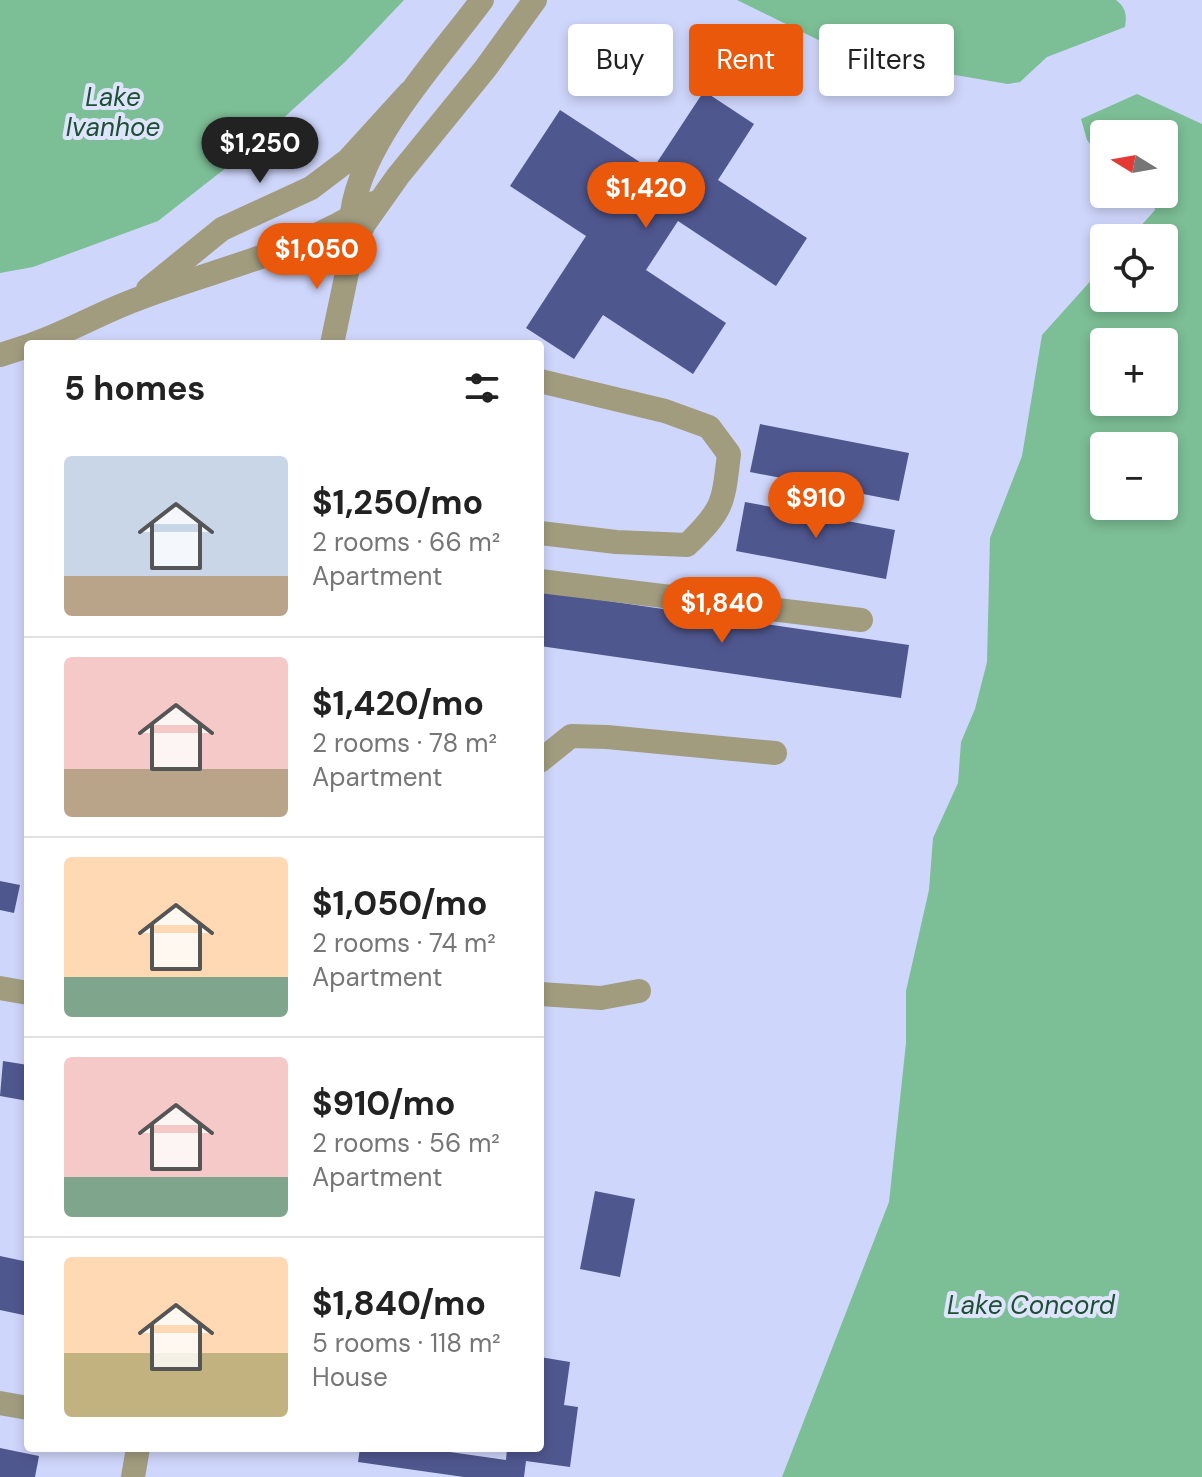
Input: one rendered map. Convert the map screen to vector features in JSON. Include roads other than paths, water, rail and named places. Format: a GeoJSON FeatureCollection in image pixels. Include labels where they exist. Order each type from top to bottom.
{"type":"FeatureCollection","features":[{"type":"Feature","properties":{"kind":"street"},"geometry":{"type":"LineString","coordinates":[[133,300],[222,229],[311,188],[348,160],[440,58],[482,0]]}},
{"type":"Feature","properties":{"kind":"street"},"geometry":{"type":"LineString","coordinates":[[352,249],[383,196],[485,69],[535,0]]}},
{"type":"Feature","properties":{"kind":"street"},"geometry":{"type":"LineString","coordinates":[[338,340],[352,249],[351,218],[360,184],[370,160],[409,93]]}},
{"type":"Feature","properties":{"kind":"street"},"geometry":{"type":"LineString","coordinates":[[45,340],[133,300],[296,244],[351,218],[383,196]]}},
{"type":"Feature","properties":{"kind":"street"},"geometry":{"type":"LineString","coordinates":[[544,382],[665,411],[709,427],[729,454],[725,493],[716,517],[687,545],[544,533]]}},
{"type":"Feature","properties":{"kind":"street"},"geometry":{"type":"LineString","coordinates":[[544,581],[861,620]]}},
{"type":"Feature","properties":{"kind":"street"},"geometry":{"type":"LineString","coordinates":[[544,758],[571,736],[775,753]]}},
{"type":"Feature","properties":{"kind":"street"},"geometry":{"type":"LineString","coordinates":[[0,988],[24,992]]}},
{"type":"Feature","properties":{"kind":"street"},"geometry":{"type":"LineString","coordinates":[[544,994],[601,998],[639,991]]}},
{"type":"Feature","properties":{"kind":"street"},"geometry":{"type":"LineString","coordinates":[[0,1403],[24,1407]]}},
{"type":"Feature","properties":{"kind":"street"},"geometry":{"type":"LineString","coordinates":[[133,1477],[137,1452]]}},
{"type":"Feature","properties":{"kind":"water","name":"Lake Ivanhoe"},"geometry":{"type":"Polygon","coordinates":[[[0,0],[404,0],[345,62],[245,153],[158,221],[33,267],[0,273],[0,0]]]}},
{"type":"Feature","properties":{"kind":"water"},"geometry":{"type":"Polygon","coordinates":[[[737,0],[1116,0],[1124,9],[1126,19],[1125,27],[1047,57],[1020,82],[1008,84],[954,75],[954,24],[819,24],[819,40],[803,32],[803,24],[786,24],[737,0]]]}},
{"type":"Feature","properties":{"kind":"water","name":"Lake Concord"},"geometry":{"type":"Polygon","coordinates":[[[1137,94],[1202,124],[1202,1477],[782,1477],[889,1202],[906,1043],[906,991],[929,890],[933,838],[958,783],[961,742],[975,709],[987,662],[990,538],[1022,456],[1042,335],[1090,282],[1090,312],[1178,312],[1178,224],[1142,224],[1155,208],[1178,208],[1178,120],[1090,120],[1090,144],[1081,119],[1137,94]]]}}]}
